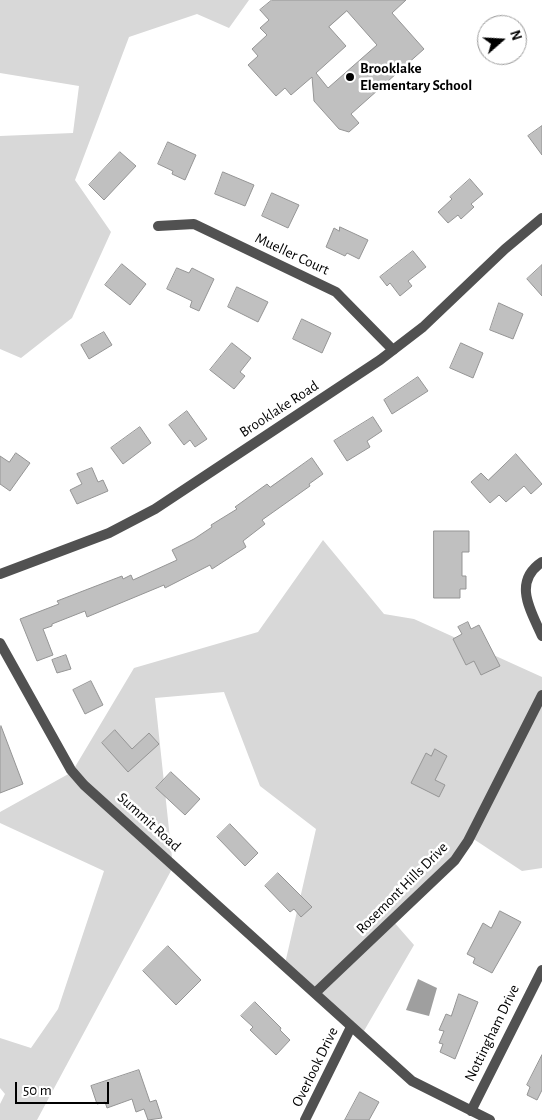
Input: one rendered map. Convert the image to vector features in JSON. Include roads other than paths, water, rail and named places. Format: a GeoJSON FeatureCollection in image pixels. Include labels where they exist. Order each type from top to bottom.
{"type":"FeatureCollection","features":[{"type":"Feature","properties":{"kind":"street","name":"Brooklake Road"},"geometry":{"type":"LineString","coordinates":[[0,574],[126,525],[155,509],[394,350],[438,313],[542,218]]}},
{"type":"Feature","properties":{"kind":"street","name":"Mueller Court"},"geometry":{"type":"LineString","coordinates":[[158,226],[194,224],[336,292],[394,350]]}},
{"type":"Feature","properties":{"kind":"street"},"geometry":{"type":"LineString","coordinates":[[542,562],[530,572],[525,591],[526,600],[542,636]]}},
{"type":"Feature","properties":{"kind":"street","name":"Summit Road"},"geometry":{"type":"LineString","coordinates":[[0,643],[71,770],[84,785],[315,993]]}},
{"type":"Feature","properties":{"kind":"street","name":"Rosemont Hills Drive"},"geometry":{"type":"LineString","coordinates":[[315,993],[455,860],[468,841],[542,695]]}},
{"type":"Feature","properties":{"kind":"street","name":"Nottingham Drive"},"geometry":{"type":"LineString","coordinates":[[471,1111],[542,970]]}},
{"type":"Feature","properties":{"kind":"street"},"geometry":{"type":"LineString","coordinates":[[315,993],[412,1081],[490,1120]]}},
{"type":"Feature","properties":{"kind":"street","name":"Overlook Drive"},"geometry":{"type":"LineString","coordinates":[[305,1120],[351,1026]]}},
{"type":"Feature","properties":{"kind":"place","name":"Brooklake Elementary School"},"geometry":{"type":"Point","coordinates":[350,77]}}]}
